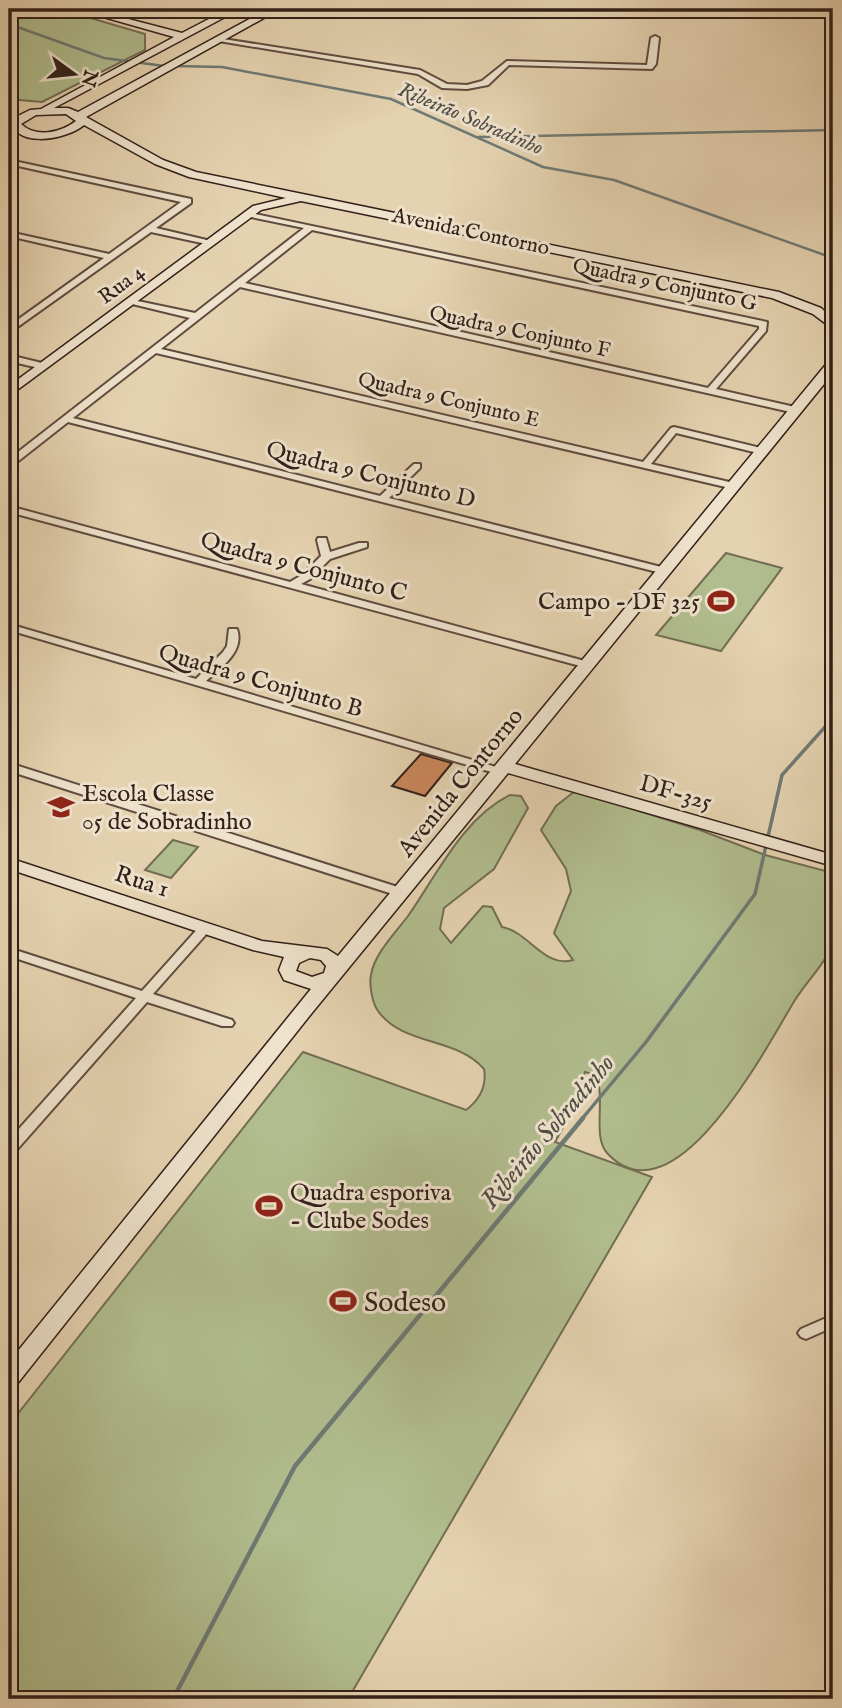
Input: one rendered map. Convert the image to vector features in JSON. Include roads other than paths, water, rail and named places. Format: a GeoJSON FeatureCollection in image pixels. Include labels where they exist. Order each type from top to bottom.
{"type":"FeatureCollection","features":[{"type":"Feature","properties":{"kind":"main road"},"geometry":{"type":"LineString","coordinates":[[80,9],[187,33]]}},
{"type":"Feature","properties":{"kind":"main road"},"geometry":{"type":"LineString","coordinates":[[97,9],[187,33]]}},
{"type":"Feature","properties":{"kind":"main road"},"geometry":{"type":"LineString","coordinates":[[13,119],[38,111],[234,9]]}},
{"type":"Feature","properties":{"kind":"main road"},"geometry":{"type":"LineString","coordinates":[[62,133],[78,126],[80,117],[160,70],[275,9]]}},
{"type":"Feature","properties":{"kind":"main road"},"geometry":{"type":"LineString","coordinates":[[9,111],[60,110],[80,117]]}},
{"type":"Feature","properties":{"kind":"main road","name":"Avenida Contorno"},"geometry":{"type":"LineString","coordinates":[[80,117],[173,168],[775,295],[806,306],[833,325]]}},
{"type":"Feature","properties":{"kind":"main road","name":"Avenida Contorno"},"geometry":{"type":"LineString","coordinates":[[13,119],[17,127],[30,133],[109,135]]}},
{"type":"Feature","properties":{"kind":"main road"},"geometry":{"type":"LineString","coordinates":[[249,186],[253,211]]}},
{"type":"Feature","properties":{"kind":"main road","name":"Rua 4"},"geometry":{"type":"LineString","coordinates":[[9,392],[253,211],[304,196]]}},
{"type":"Feature","properties":{"kind":"main road","name":"Avenida Contorno"},"geometry":{"type":"LineString","coordinates":[[9,1378],[304,1010],[504,770],[833,365]]}},
{"type":"Feature","properties":{"kind":"main road","name":"DF-325"},"geometry":{"type":"LineString","coordinates":[[504,770],[833,861]]}},
{"type":"Feature","properties":{"kind":"main road","name":"Rua 1"},"geometry":{"type":"LineString","coordinates":[[9,863],[259,946],[311,953]]}},
{"type":"Feature","properties":{"kind":"main road"},"geometry":{"type":"LineString","coordinates":[[304,1010],[289,973],[291,960],[364,939]]}},
{"type":"Feature","properties":{"kind":"main road","name":"Rua 1"},"geometry":{"type":"LineString","coordinates":[[259,946],[289,973]]}},
{"type":"Feature","properties":{"kind":"main road"},"geometry":{"type":"LineString","coordinates":[[289,973],[311,984],[333,976],[333,960],[311,953]]}},
{"type":"Feature","properties":{"kind":"street"},"geometry":{"type":"LineString","coordinates":[[217,40],[420,72],[439,84],[456,88],[485,83],[507,63],[649,66],[652,64],[655,38]]}},
{"type":"Feature","properties":{"kind":"street"},"geometry":{"type":"LineString","coordinates":[[9,162],[187,199],[9,330]]}},
{"type":"Feature","properties":{"kind":"street"},"geometry":{"type":"LineString","coordinates":[[253,211],[311,227]]}},
{"type":"Feature","properties":{"kind":"street"},"geometry":{"type":"LineString","coordinates":[[12,459],[311,227]]}},
{"type":"Feature","properties":{"kind":"street","name":"Quadra 9 Conjunto G"},"geometry":{"type":"LineString","coordinates":[[311,227],[764,324],[763,329],[710,390]]}},
{"type":"Feature","properties":{"kind":"street"},"geometry":{"type":"LineString","coordinates":[[149,229],[211,242]]}},
{"type":"Feature","properties":{"kind":"street"},"geometry":{"type":"LineString","coordinates":[[9,234],[111,257]]}},
{"type":"Feature","properties":{"kind":"street","name":"Quadra 9 Conjunto F"},"geometry":{"type":"LineString","coordinates":[[237,284],[795,410]]}},
{"type":"Feature","properties":{"kind":"street"},"geometry":{"type":"LineString","coordinates":[[131,301],[195,316]]}},
{"type":"Feature","properties":{"kind":"street"},"geometry":{"type":"LineString","coordinates":[[9,314],[25,318]]}},
{"type":"Feature","properties":{"kind":"street","name":"Quadra 9 Conjunto E"},"geometry":{"type":"LineString","coordinates":[[155,350],[734,486]]}},
{"type":"Feature","properties":{"kind":"street"},"geometry":{"type":"LineString","coordinates":[[9,358],[43,366]]}},
{"type":"Feature","properties":{"kind":"street","name":"Quadra 9 Conjunto D"},"geometry":{"type":"LineString","coordinates":[[66,419],[665,571]]}},
{"type":"Feature","properties":{"kind":"street"},"geometry":{"type":"LineString","coordinates":[[645,465],[674,430],[762,451]]}},
{"type":"Feature","properties":{"kind":"street"},"geometry":{"type":"LineString","coordinates":[[382,499],[417,466]]}},
{"type":"Feature","properties":{"kind":"street","name":"Quadra 9 Conjunto C"},"geometry":{"type":"LineString","coordinates":[[9,509],[588,666]]}},
{"type":"Feature","properties":{"kind":"street"},"geometry":{"type":"LineString","coordinates":[[322,540],[326,557]]}},
{"type":"Feature","properties":{"kind":"street"},"geometry":{"type":"LineString","coordinates":[[292,585],[306,577],[326,557],[363,545]]}},
{"type":"Feature","properties":{"kind":"street","name":"Quadra 9 Conjunto B"},"geometry":{"type":"LineString","coordinates":[[9,627],[504,770]]}},
{"type":"Feature","properties":{"kind":"street"},"geometry":{"type":"LineString","coordinates":[[198,683],[232,651],[235,643],[233,631]]}},
{"type":"Feature","properties":{"kind":"street"},"geometry":{"type":"LineString","coordinates":[[9,767],[403,893]]}},
{"type":"Feature","properties":{"kind":"street"},"geometry":{"type":"LineString","coordinates":[[9,1149],[205,928]]}},
{"type":"Feature","properties":{"kind":"street"},"geometry":{"type":"LineString","coordinates":[[9,952],[227,1023]]}},
{"type":"Feature","properties":{"kind":"street"},"geometry":{"type":"LineString","coordinates":[[806,1333],[833,1321]]}},
{"type":"Feature","properties":{"kind":"waterway","name":"Ribeirão Sobradinho"},"geometry":{"type":"LineString","coordinates":[[9,24],[104,58],[164,66]]}},
{"type":"Feature","properties":{"kind":"waterway","name":"Ribeirão Sobradinho"},"geometry":{"type":"LineString","coordinates":[[175,66],[222,67],[391,99],[543,167],[614,180],[833,258]]}},
{"type":"Feature","properties":{"kind":"waterway"},"geometry":{"type":"LineString","coordinates":[[478,137],[833,130]]}},
{"type":"Feature","properties":{"kind":"waterway","name":"Ribeirão Sobradinho"},"geometry":{"type":"LineString","coordinates":[[581,1120],[646,1042],[755,894],[782,775],[833,718]]}},
{"type":"Feature","properties":{"kind":"waterway","name":"Ribeirão Sobradinho"},"geometry":{"type":"LineString","coordinates":[[173,1699],[295,1466],[583,1118]]}},
{"type":"Feature","properties":{"kind":"place","name":"Campo - DF 325"},"geometry":{"type":"Point","coordinates":[721,601]}},
{"type":"Feature","properties":{"kind":"place","name":"Escola Classe 05 de Sobradinho"},"geometry":{"type":"Point","coordinates":[61,807]}},
{"type":"Feature","properties":{"kind":"place","name":"Quadra esporiva - Clube Sodes"},"geometry":{"type":"Point","coordinates":[269,1206]}},
{"type":"Feature","properties":{"kind":"place","name":"Sodeso"},"geometry":{"type":"Point","coordinates":[343,1301]}}]}
